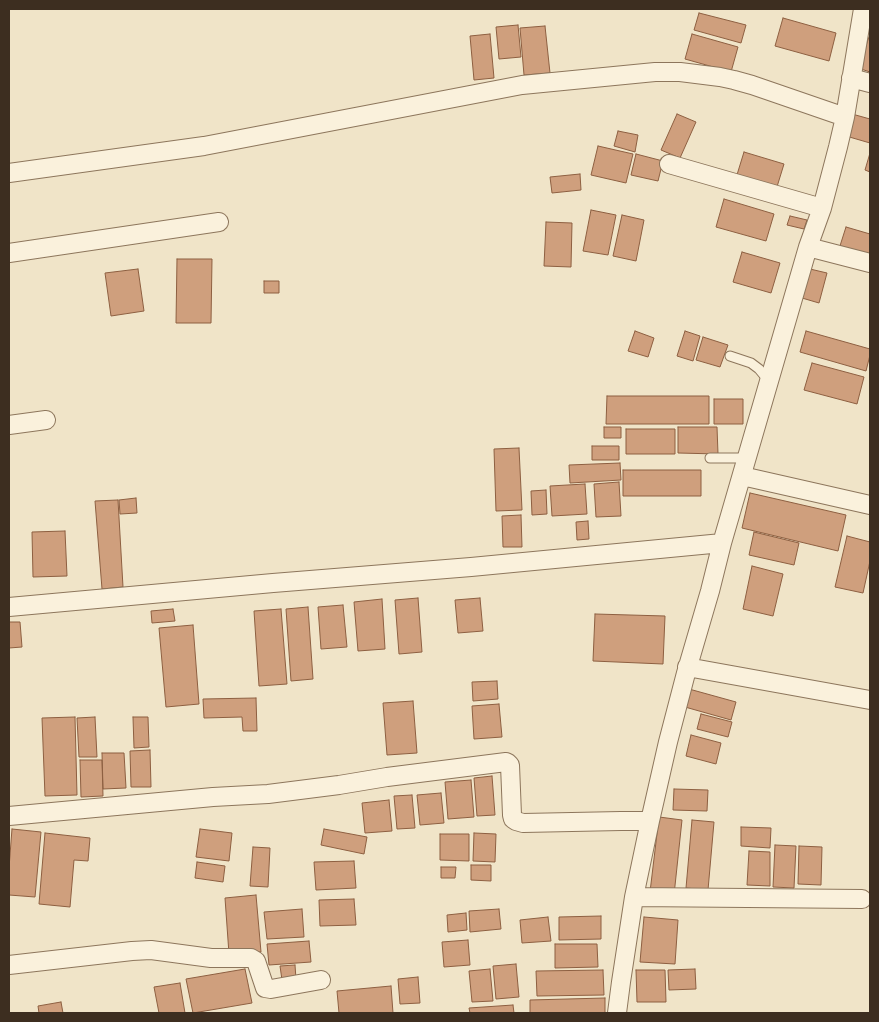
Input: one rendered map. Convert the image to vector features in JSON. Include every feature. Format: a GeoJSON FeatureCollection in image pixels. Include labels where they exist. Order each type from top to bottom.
{"type":"FeatureCollection","features":[{"type":"Feature","properties":{"kind":"street"},"geometry":{"type":"LineString","coordinates":[[617,1013],[634,897],[668,742],[722,543],[808,247],[822,208],[845,117],[863,9]]}},
{"type":"Feature","properties":{"kind":"street"},"geometry":{"type":"LineString","coordinates":[[9,173],[204,146],[522,85],[656,72],[680,72],[734,80],[845,117]]}},
{"type":"Feature","properties":{"kind":"street"},"geometry":{"type":"LineString","coordinates":[[852,78],[870,83]]}},
{"type":"Feature","properties":{"kind":"street"},"geometry":{"type":"LineString","coordinates":[[669,164],[822,208]]}},
{"type":"Feature","properties":{"kind":"street"},"geometry":{"type":"LineString","coordinates":[[9,253],[219,222]]}},
{"type":"Feature","properties":{"kind":"street"},"geometry":{"type":"LineString","coordinates":[[808,247],[870,263]]}},
{"type":"Feature","properties":{"kind":"street"},"geometry":{"type":"LineString","coordinates":[[9,425],[46,420]]}},
{"type":"Feature","properties":{"kind":"street"},"geometry":{"type":"LineString","coordinates":[[742,476],[870,506]]}},
{"type":"Feature","properties":{"kind":"street"},"geometry":{"type":"LineString","coordinates":[[9,607],[722,543]]}},
{"type":"Feature","properties":{"kind":"street"},"geometry":{"type":"LineString","coordinates":[[687,667],[870,700]]}},
{"type":"Feature","properties":{"kind":"street"},"geometry":{"type":"LineString","coordinates":[[9,816],[213,797],[268,794],[506,762],[510,765],[512,815],[516,821],[523,823],[650,821]]}},
{"type":"Feature","properties":{"kind":"street"},"geometry":{"type":"LineString","coordinates":[[634,897],[862,899]]}},
{"type":"Feature","properties":{"kind":"street"},"geometry":{"type":"LineString","coordinates":[[9,965],[151,950],[211,958],[251,958],[256,961],[265,988],[271,989],[321,980]]}},
{"type":"Feature","properties":{"kind":"lane"},"geometry":{"type":"LineString","coordinates":[[730,356],[759,369],[769,381]]}},
{"type":"Feature","properties":{"kind":"lane"},"geometry":{"type":"LineString","coordinates":[[710,458],[748,458]]}},
{"type":"Feature","properties":{"kind":"building"},"geometry":{"type":"Polygon","coordinates":[[[699,13],[746,25],[741,43],[694,30],[699,13]]]}},
{"type":"Feature","properties":{"kind":"building"},"geometry":{"type":"Polygon","coordinates":[[[783,18],[836,33],[829,61],[775,46],[783,18]]]}},
{"type":"Feature","properties":{"kind":"building"},"geometry":{"type":"Polygon","coordinates":[[[518,25],[521,57],[499,59],[496,27],[518,25]]]}},
{"type":"Feature","properties":{"kind":"building"},"geometry":{"type":"Polygon","coordinates":[[[545,26],[550,73],[524,75],[520,28],[545,26]]]}},
{"type":"Feature","properties":{"kind":"building"},"geometry":{"type":"Polygon","coordinates":[[[490,34],[494,78],[474,80],[470,36],[490,34]]]}},
{"type":"Feature","properties":{"kind":"building"},"geometry":{"type":"Polygon","coordinates":[[[692,34],[738,47],[731,72],[685,59],[692,34]]]}},
{"type":"Feature","properties":{"kind":"building"},"geometry":{"type":"Polygon","coordinates":[[[870,37],[870,72],[858,68],[870,37]]]}},
{"type":"Feature","properties":{"kind":"building"},"geometry":{"type":"Polygon","coordinates":[[[677,114],[696,122],[680,158],[661,150],[677,114]]]}},
{"type":"Feature","properties":{"kind":"building"},"geometry":{"type":"Polygon","coordinates":[[[852,114],[870,119],[870,143],[846,136],[852,114]]]}},
{"type":"Feature","properties":{"kind":"building"},"geometry":{"type":"Polygon","coordinates":[[[618,131],[638,135],[635,152],[614,146],[618,131]]]}},
{"type":"Feature","properties":{"kind":"building"},"geometry":{"type":"Polygon","coordinates":[[[598,146],[633,154],[626,183],[591,175],[598,146]]]}},
{"type":"Feature","properties":{"kind":"building"},"geometry":{"type":"Polygon","coordinates":[[[744,152],[784,164],[776,190],[736,178],[744,152]]]}},
{"type":"Feature","properties":{"kind":"building"},"geometry":{"type":"Polygon","coordinates":[[[870,153],[870,172],[865,170],[870,153]]]}},
{"type":"Feature","properties":{"kind":"building"},"geometry":{"type":"Polygon","coordinates":[[[636,154],[663,161],[658,181],[631,175],[636,154]]]}},
{"type":"Feature","properties":{"kind":"building"},"geometry":{"type":"Polygon","coordinates":[[[580,174],[581,190],[552,193],[550,177],[580,174]]]}},
{"type":"Feature","properties":{"kind":"building"},"geometry":{"type":"Polygon","coordinates":[[[724,199],[774,214],[766,241],[716,227],[724,199]]]}},
{"type":"Feature","properties":{"kind":"building"},"geometry":{"type":"Polygon","coordinates":[[[591,210],[616,215],[608,255],[583,251],[591,210]]]}},
{"type":"Feature","properties":{"kind":"building"},"geometry":{"type":"Polygon","coordinates":[[[622,215],[644,220],[636,261],[613,256],[622,215]]]}},
{"type":"Feature","properties":{"kind":"building"},"geometry":{"type":"Polygon","coordinates":[[[790,216],[807,220],[804,229],[787,225],[790,216]]]}},
{"type":"Feature","properties":{"kind":"building"},"geometry":{"type":"Polygon","coordinates":[[[546,222],[572,223],[571,267],[544,266],[546,222]]]}},
{"type":"Feature","properties":{"kind":"building"},"geometry":{"type":"Polygon","coordinates":[[[846,227],[870,234],[870,258],[839,249],[846,227]]]}},
{"type":"Feature","properties":{"kind":"building"},"geometry":{"type":"Polygon","coordinates":[[[742,252],[780,263],[771,293],[733,282],[742,252]]]}},
{"type":"Feature","properties":{"kind":"building"},"geometry":{"type":"Polygon","coordinates":[[[177,259],[212,259],[211,323],[176,323],[177,259]]]}},
{"type":"Feature","properties":{"kind":"building"},"geometry":{"type":"Polygon","coordinates":[[[138,269],[144,311],[111,316],[105,273],[138,269]]]}},
{"type":"Feature","properties":{"kind":"building"},"geometry":{"type":"Polygon","coordinates":[[[810,269],[827,273],[819,303],[802,298],[810,269]]]}},
{"type":"Feature","properties":{"kind":"building"},"geometry":{"type":"Polygon","coordinates":[[[264,281],[279,281],[279,293],[264,293],[264,281]]]}},
{"type":"Feature","properties":{"kind":"building"},"geometry":{"type":"Polygon","coordinates":[[[635,331],[654,338],[648,357],[628,351],[635,331]]]}},
{"type":"Feature","properties":{"kind":"building"},"geometry":{"type":"Polygon","coordinates":[[[685,331],[700,336],[693,361],[677,356],[685,331]]]}},
{"type":"Feature","properties":{"kind":"building"},"geometry":{"type":"Polygon","coordinates":[[[806,331],[870,349],[866,371],[800,352],[806,331]]]}},
{"type":"Feature","properties":{"kind":"building"},"geometry":{"type":"Polygon","coordinates":[[[703,337],[728,345],[720,367],[696,360],[703,337]]]}},
{"type":"Feature","properties":{"kind":"building"},"geometry":{"type":"Polygon","coordinates":[[[812,363],[864,377],[857,404],[804,390],[812,363]]]}},
{"type":"Feature","properties":{"kind":"building"},"geometry":{"type":"Polygon","coordinates":[[[607,396],[709,396],[709,424],[606,424],[607,396]]]}},
{"type":"Feature","properties":{"kind":"building"},"geometry":{"type":"Polygon","coordinates":[[[714,399],[743,399],[743,424],[714,424],[714,399]]]}},
{"type":"Feature","properties":{"kind":"building"},"geometry":{"type":"Polygon","coordinates":[[[604,427],[621,427],[621,438],[604,438],[604,427]]]}},
{"type":"Feature","properties":{"kind":"building"},"geometry":{"type":"Polygon","coordinates":[[[678,427],[717,427],[718,454],[678,453],[678,427]]]}},
{"type":"Feature","properties":{"kind":"building"},"geometry":{"type":"Polygon","coordinates":[[[626,429],[675,429],[675,454],[626,454],[626,429]]]}},
{"type":"Feature","properties":{"kind":"building"},"geometry":{"type":"Polygon","coordinates":[[[592,446],[619,446],[619,460],[592,460],[592,446]]]}},
{"type":"Feature","properties":{"kind":"building"},"geometry":{"type":"Polygon","coordinates":[[[519,448],[522,510],[496,511],[494,449],[519,448]]]}},
{"type":"Feature","properties":{"kind":"building"},"geometry":{"type":"Polygon","coordinates":[[[620,463],[621,480],[570,483],[569,465],[620,463]]]}},
{"type":"Feature","properties":{"kind":"building"},"geometry":{"type":"Polygon","coordinates":[[[623,470],[701,470],[701,496],[623,496],[623,470]]]}},
{"type":"Feature","properties":{"kind":"building"},"geometry":{"type":"Polygon","coordinates":[[[619,482],[621,516],[596,517],[594,484],[619,482]]]}},
{"type":"Feature","properties":{"kind":"building"},"geometry":{"type":"Polygon","coordinates":[[[585,484],[587,514],[552,516],[550,486],[585,484]]]}},
{"type":"Feature","properties":{"kind":"building"},"geometry":{"type":"Polygon","coordinates":[[[546,490],[547,514],[532,515],[531,491],[546,490]]]}},
{"type":"Feature","properties":{"kind":"building"},"geometry":{"type":"Polygon","coordinates":[[[750,493],[846,515],[838,551],[742,528],[750,493]]]}},
{"type":"Feature","properties":{"kind":"building"},"geometry":{"type":"Polygon","coordinates":[[[136,498],[137,513],[120,514],[119,500],[136,498]]]}},
{"type":"Feature","properties":{"kind":"building"},"geometry":{"type":"Polygon","coordinates":[[[118,500],[123,587],[102,589],[95,501],[118,500]]]}},
{"type":"Feature","properties":{"kind":"building"},"geometry":{"type":"Polygon","coordinates":[[[521,515],[522,547],[503,547],[502,516],[521,515]]]}},
{"type":"Feature","properties":{"kind":"building"},"geometry":{"type":"Polygon","coordinates":[[[588,521],[589,539],[577,540],[576,522],[588,521]]]}},
{"type":"Feature","properties":{"kind":"building"},"geometry":{"type":"Polygon","coordinates":[[[65,531],[67,576],[33,577],[32,532],[65,531]]]}},
{"type":"Feature","properties":{"kind":"building"},"geometry":{"type":"Polygon","coordinates":[[[754,532],[799,543],[794,565],[749,555],[754,532]]]}},
{"type":"Feature","properties":{"kind":"building"},"geometry":{"type":"Polygon","coordinates":[[[847,536],[870,542],[870,561],[863,593],[835,587],[847,536]]]}},
{"type":"Feature","properties":{"kind":"building"},"geometry":{"type":"Polygon","coordinates":[[[752,566],[783,574],[773,616],[743,609],[752,566]]]}},
{"type":"Feature","properties":{"kind":"building"},"geometry":{"type":"Polygon","coordinates":[[[418,598],[422,652],[399,654],[395,600],[418,598]]]}},
{"type":"Feature","properties":{"kind":"building"},"geometry":{"type":"Polygon","coordinates":[[[480,598],[483,631],[458,633],[455,600],[480,598]]]}},
{"type":"Feature","properties":{"kind":"building"},"geometry":{"type":"Polygon","coordinates":[[[382,599],[385,649],[358,651],[354,602],[382,599]]]}},
{"type":"Feature","properties":{"kind":"building"},"geometry":{"type":"Polygon","coordinates":[[[343,605],[347,647],[321,649],[318,607],[343,605]]]}},
{"type":"Feature","properties":{"kind":"building"},"geometry":{"type":"Polygon","coordinates":[[[308,607],[313,679],[291,681],[286,609],[308,607]]]}},
{"type":"Feature","properties":{"kind":"building"},"geometry":{"type":"Polygon","coordinates":[[[173,609],[175,621],[152,623],[151,611],[173,609]]]}},
{"type":"Feature","properties":{"kind":"building"},"geometry":{"type":"Polygon","coordinates":[[[281,609],[287,684],[259,686],[254,611],[281,609]]]}},
{"type":"Feature","properties":{"kind":"building"},"geometry":{"type":"Polygon","coordinates":[[[595,614],[665,616],[663,664],[593,661],[595,614]]]}},
{"type":"Feature","properties":{"kind":"building"},"geometry":{"type":"Polygon","coordinates":[[[9,622],[20,622],[22,647],[9,648],[9,622]]]}},
{"type":"Feature","properties":{"kind":"building"},"geometry":{"type":"Polygon","coordinates":[[[193,625],[199,704],[166,707],[159,628],[193,625]]]}},
{"type":"Feature","properties":{"kind":"building"},"geometry":{"type":"Polygon","coordinates":[[[497,681],[498,699],[473,701],[472,682],[497,681]]]}},
{"type":"Feature","properties":{"kind":"building"},"geometry":{"type":"Polygon","coordinates":[[[689,689],[736,702],[731,720],[685,707],[689,689]]]}},
{"type":"Feature","properties":{"kind":"building"},"geometry":{"type":"Polygon","coordinates":[[[256,698],[257,731],[243,731],[242,717],[204,718],[203,699],[256,698]]]}},
{"type":"Feature","properties":{"kind":"building"},"geometry":{"type":"Polygon","coordinates":[[[413,701],[417,753],[387,755],[383,703],[413,701]]]}},
{"type":"Feature","properties":{"kind":"building"},"geometry":{"type":"Polygon","coordinates":[[[499,704],[502,737],[474,739],[472,706],[499,704]]]}},
{"type":"Feature","properties":{"kind":"building"},"geometry":{"type":"Polygon","coordinates":[[[701,714],[732,722],[728,737],[697,729],[701,714]]]}},
{"type":"Feature","properties":{"kind":"building"},"geometry":{"type":"Polygon","coordinates":[[[75,717],[77,795],[45,796],[42,718],[75,717]]]}},
{"type":"Feature","properties":{"kind":"building"},"geometry":{"type":"Polygon","coordinates":[[[95,717],[97,757],[79,757],[77,718],[95,717]]]}},
{"type":"Feature","properties":{"kind":"building"},"geometry":{"type":"Polygon","coordinates":[[[133,717],[148,717],[149,747],[134,748],[133,717]]]}},
{"type":"Feature","properties":{"kind":"building"},"geometry":{"type":"Polygon","coordinates":[[[691,735],[721,743],[716,764],[686,756],[691,735]]]}},
{"type":"Feature","properties":{"kind":"building"},"geometry":{"type":"Polygon","coordinates":[[[150,750],[151,787],[131,787],[130,751],[150,750]]]}},
{"type":"Feature","properties":{"kind":"building"},"geometry":{"type":"Polygon","coordinates":[[[102,753],[124,753],[126,788],[103,789],[102,753]]]}},
{"type":"Feature","properties":{"kind":"building"},"geometry":{"type":"Polygon","coordinates":[[[80,760],[102,760],[103,796],[81,797],[80,760]]]}},
{"type":"Feature","properties":{"kind":"building"},"geometry":{"type":"Polygon","coordinates":[[[492,776],[495,815],[477,816],[474,778],[492,776]]]}},
{"type":"Feature","properties":{"kind":"building"},"geometry":{"type":"Polygon","coordinates":[[[471,780],[474,817],[448,819],[445,782],[471,780]]]}},
{"type":"Feature","properties":{"kind":"building"},"geometry":{"type":"Polygon","coordinates":[[[674,789],[708,790],[707,811],[673,810],[674,789]]]}},
{"type":"Feature","properties":{"kind":"building"},"geometry":{"type":"Polygon","coordinates":[[[441,793],[444,823],[420,825],[417,795],[441,793]]]}},
{"type":"Feature","properties":{"kind":"building"},"geometry":{"type":"Polygon","coordinates":[[[412,795],[415,828],[397,829],[394,796],[412,795]]]}},
{"type":"Feature","properties":{"kind":"building"},"geometry":{"type":"Polygon","coordinates":[[[389,800],[392,831],[365,833],[362,803],[389,800]]]}},
{"type":"Feature","properties":{"kind":"building"},"geometry":{"type":"Polygon","coordinates":[[[659,817],[682,820],[674,895],[650,892],[659,817]]]}},
{"type":"Feature","properties":{"kind":"building"},"geometry":{"type":"Polygon","coordinates":[[[692,820],[714,822],[708,890],[686,888],[692,820]]]}},
{"type":"Feature","properties":{"kind":"building"},"geometry":{"type":"Polygon","coordinates":[[[741,827],[771,828],[770,848],[741,846],[741,827]]]}},
{"type":"Feature","properties":{"kind":"building"},"geometry":{"type":"Polygon","coordinates":[[[12,829],[41,832],[35,897],[9,895],[12,829]]]}},
{"type":"Feature","properties":{"kind":"building"},"geometry":{"type":"Polygon","coordinates":[[[200,829],[232,833],[229,861],[196,857],[200,829]]]}},
{"type":"Feature","properties":{"kind":"building"},"geometry":{"type":"Polygon","coordinates":[[[324,829],[367,837],[364,854],[321,845],[324,829]]]}},
{"type":"Feature","properties":{"kind":"building"},"geometry":{"type":"Polygon","coordinates":[[[45,833],[90,838],[88,861],[74,860],[70,907],[39,904],[45,833]]]}},
{"type":"Feature","properties":{"kind":"building"},"geometry":{"type":"Polygon","coordinates":[[[474,833],[496,834],[495,862],[473,861],[474,833]]]}},
{"type":"Feature","properties":{"kind":"building"},"geometry":{"type":"Polygon","coordinates":[[[440,834],[469,834],[469,861],[440,860],[440,834]]]}},
{"type":"Feature","properties":{"kind":"building"},"geometry":{"type":"Polygon","coordinates":[[[775,845],[796,846],[794,888],[773,887],[775,845]]]}},
{"type":"Feature","properties":{"kind":"building"},"geometry":{"type":"Polygon","coordinates":[[[799,846],[822,847],[821,885],[798,884],[799,846]]]}},
{"type":"Feature","properties":{"kind":"building"},"geometry":{"type":"Polygon","coordinates":[[[253,847],[270,848],[268,887],[250,886],[253,847]]]}},
{"type":"Feature","properties":{"kind":"building"},"geometry":{"type":"Polygon","coordinates":[[[749,851],[770,852],[770,886],[747,885],[749,851]]]}},
{"type":"Feature","properties":{"kind":"building"},"geometry":{"type":"Polygon","coordinates":[[[354,861],[356,888],[316,890],[314,862],[354,861]]]}},
{"type":"Feature","properties":{"kind":"building"},"geometry":{"type":"Polygon","coordinates":[[[197,862],[225,866],[223,882],[195,878],[197,862]]]}},
{"type":"Feature","properties":{"kind":"building"},"geometry":{"type":"Polygon","coordinates":[[[471,865],[491,865],[491,881],[471,880],[471,865]]]}},
{"type":"Feature","properties":{"kind":"building"},"geometry":{"type":"Polygon","coordinates":[[[441,867],[456,867],[455,878],[441,878],[441,867]]]}},
{"type":"Feature","properties":{"kind":"building"},"geometry":{"type":"Polygon","coordinates":[[[256,895],[261,952],[229,954],[225,898],[256,895]]]}},
{"type":"Feature","properties":{"kind":"building"},"geometry":{"type":"Polygon","coordinates":[[[354,899],[356,925],[320,926],[319,900],[354,899]]]}},
{"type":"Feature","properties":{"kind":"building"},"geometry":{"type":"Polygon","coordinates":[[[302,909],[304,937],[267,939],[264,912],[302,909]]]}},
{"type":"Feature","properties":{"kind":"building"},"geometry":{"type":"Polygon","coordinates":[[[499,909],[501,929],[470,932],[469,911],[499,909]]]}},
{"type":"Feature","properties":{"kind":"building"},"geometry":{"type":"Polygon","coordinates":[[[466,913],[467,930],[448,932],[447,915],[466,913]]]}},
{"type":"Feature","properties":{"kind":"building"},"geometry":{"type":"Polygon","coordinates":[[[601,916],[601,939],[559,940],[559,917],[601,916]]]}},
{"type":"Feature","properties":{"kind":"building"},"geometry":{"type":"Polygon","coordinates":[[[548,917],[551,941],[522,943],[520,920],[548,917]]]}},
{"type":"Feature","properties":{"kind":"building"},"geometry":{"type":"Polygon","coordinates":[[[644,917],[678,920],[675,964],[640,962],[644,917]]]}},
{"type":"Feature","properties":{"kind":"building"},"geometry":{"type":"Polygon","coordinates":[[[468,940],[470,965],[444,967],[442,942],[468,940]]]}},
{"type":"Feature","properties":{"kind":"building"},"geometry":{"type":"Polygon","coordinates":[[[309,941],[311,962],[269,965],[267,944],[309,941]]]}},
{"type":"Feature","properties":{"kind":"building"},"geometry":{"type":"Polygon","coordinates":[[[555,944],[597,944],[598,967],[555,968],[555,944]]]}},
{"type":"Feature","properties":{"kind":"building"},"geometry":{"type":"Polygon","coordinates":[[[516,964],[519,997],[496,999],[493,966],[516,964]]]}},
{"type":"Feature","properties":{"kind":"building"},"geometry":{"type":"Polygon","coordinates":[[[295,965],[296,979],[282,980],[280,966],[295,965]]]}},
{"type":"Feature","properties":{"kind":"building"},"geometry":{"type":"Polygon","coordinates":[[[245,969],[252,1003],[193,1013],[186,979],[245,969]]]}},
{"type":"Feature","properties":{"kind":"building"},"geometry":{"type":"Polygon","coordinates":[[[490,969],[493,1001],[472,1002],[469,971],[490,969]]]}},
{"type":"Feature","properties":{"kind":"building"},"geometry":{"type":"Polygon","coordinates":[[[695,969],[696,989],[669,990],[668,970],[695,969]]]}},
{"type":"Feature","properties":{"kind":"building"},"geometry":{"type":"Polygon","coordinates":[[[603,970],[604,995],[537,996],[536,971],[603,970]]]}},
{"type":"Feature","properties":{"kind":"building"},"geometry":{"type":"Polygon","coordinates":[[[636,970],[665,970],[666,1002],[637,1002],[636,970]]]}},
{"type":"Feature","properties":{"kind":"building"},"geometry":{"type":"Polygon","coordinates":[[[418,977],[420,1003],[400,1004],[398,979],[418,977]]]}},
{"type":"Feature","properties":{"kind":"building"},"geometry":{"type":"Polygon","coordinates":[[[180,983],[185,1013],[159,1013],[154,987],[180,983]]]}},
{"type":"Feature","properties":{"kind":"building"},"geometry":{"type":"Polygon","coordinates":[[[391,986],[393,1013],[339,1013],[337,991],[391,986]]]}},
{"type":"Feature","properties":{"kind":"building"},"geometry":{"type":"Polygon","coordinates":[[[605,998],[605,1013],[530,1013],[530,1000],[605,998]]]}},
{"type":"Feature","properties":{"kind":"building"},"geometry":{"type":"Polygon","coordinates":[[[61,1002],[63,1013],[39,1013],[38,1006],[61,1002]]]}},
{"type":"Feature","properties":{"kind":"building"},"geometry":{"type":"Polygon","coordinates":[[[513,1005],[514,1013],[470,1013],[469,1008],[513,1005]]]}}]}
